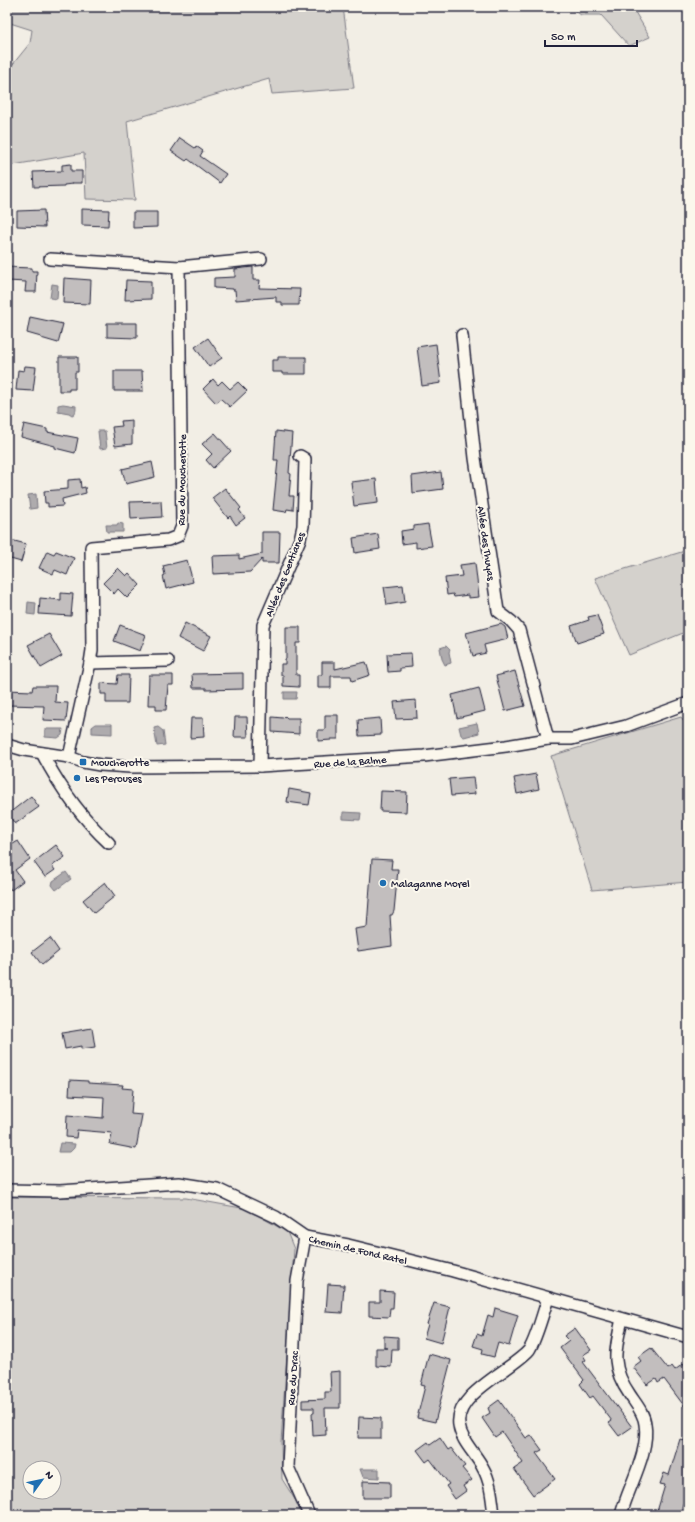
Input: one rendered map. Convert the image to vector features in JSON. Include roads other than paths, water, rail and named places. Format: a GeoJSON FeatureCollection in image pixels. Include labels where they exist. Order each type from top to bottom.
{"type":"FeatureCollection","features":[{"type":"Feature","properties":{"kind":"street"},"geometry":{"type":"LineString","coordinates":[[50,259],[179,267],[261,259]]}},
{"type":"Feature","properties":{"kind":"street","name":"Rue du Moucherotte"},"geometry":{"type":"LineString","coordinates":[[69,757],[92,650],[91,547],[168,540],[178,536],[182,526],[179,267]]}},
{"type":"Feature","properties":{"kind":"street","name":"Allée des Thuyas"},"geometry":{"type":"LineString","coordinates":[[462,335],[475,458],[498,611],[511,621],[519,630],[548,739]]}},
{"type":"Feature","properties":{"kind":"street","name":"Allée des Gentianes"},"geometry":{"type":"LineString","coordinates":[[260,766],[263,625],[300,539],[303,526],[305,458],[300,456]]}},
{"type":"Feature","properties":{"kind":"street"},"geometry":{"type":"LineString","coordinates":[[90,663],[168,661]]}},
{"type":"Feature","properties":{"kind":"street","name":"Rue de la Balme"},"geometry":{"type":"LineString","coordinates":[[7,745],[42,753],[69,757],[83,762],[130,767],[260,766],[424,756],[506,746],[548,739],[572,739],[626,726],[688,703]]}},
{"type":"Feature","properties":{"kind":"street"},"geometry":{"type":"LineString","coordinates":[[42,753],[54,777],[81,813],[97,832],[110,843]]}},
{"type":"Feature","properties":{"kind":"street","name":"Chemin de Fond Ratel"},"geometry":{"type":"LineString","coordinates":[[7,1190],[60,1191],[179,1183],[217,1189],[276,1217],[305,1237],[348,1245],[453,1271],[688,1337]]}},
{"type":"Feature","properties":{"kind":"street","name":"Rue du Drac"},"geometry":{"type":"LineString","coordinates":[[305,1237],[297,1281],[288,1467],[308,1515]]}},
{"type":"Feature","properties":{"kind":"street"},"geometry":{"type":"LineString","coordinates":[[494,1515],[490,1486],[483,1468],[464,1438],[459,1426],[461,1409],[471,1396],[523,1356],[530,1348],[548,1298]]}},
{"type":"Feature","properties":{"kind":"street"},"geometry":{"type":"LineString","coordinates":[[621,1515],[625,1499],[640,1464],[646,1436],[645,1423],[641,1410],[619,1378],[616,1364],[616,1351],[622,1319]]}},
{"type":"Feature","properties":{"kind":"place","name":"Moucherotte"},"geometry":{"type":"Point","coordinates":[83,762]}},
{"type":"Feature","properties":{"kind":"place","name":"Les Perouses"},"geometry":{"type":"Point","coordinates":[77,778]}},
{"type":"Feature","properties":{"kind":"place","name":"Malaganne Morel"},"geometry":{"type":"Point","coordinates":[383,883]}}]}
